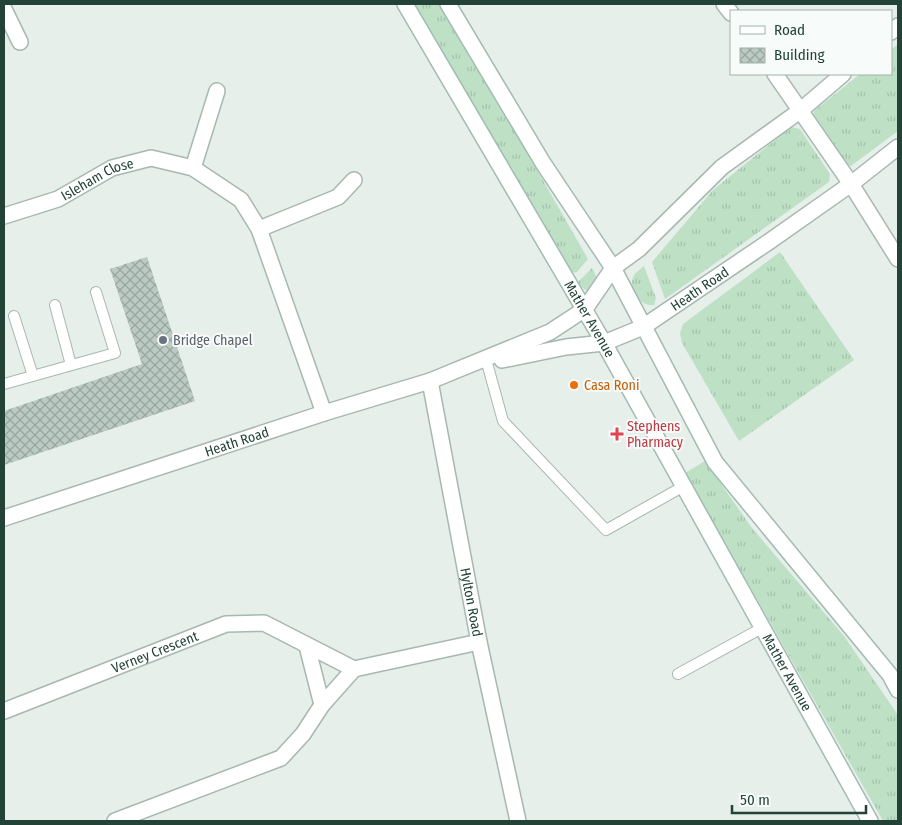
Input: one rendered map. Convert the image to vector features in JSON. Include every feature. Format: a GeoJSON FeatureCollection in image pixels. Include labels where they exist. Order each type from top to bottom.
{"type":"FeatureCollection","features":[{"type":"Feature","properties":{"kind":"street","name":"Mather Avenue"},"geometry":{"type":"LineString","coordinates":[[405,4],[585,309],[870,821]]}},
{"type":"Feature","properties":{"kind":"street"},"geometry":{"type":"LineString","coordinates":[[448,4],[543,163],[613,268],[642,327],[715,462],[894,678],[898,690]]}},
{"type":"Feature","properties":{"kind":"street"},"geometry":{"type":"LineString","coordinates":[[4,9],[20,42]]}},
{"type":"Feature","properties":{"kind":"street"},"geometry":{"type":"LineString","coordinates":[[776,75],[851,184],[898,259]]}},
{"type":"Feature","properties":{"kind":"street","name":"Heath Road"},"geometry":{"type":"LineString","coordinates":[[4,518],[324,413],[430,381],[471,366],[550,332],[585,309],[613,268],[639,250],[722,167],[801,110],[842,75]]}},
{"type":"Feature","properties":{"kind":"street"},"geometry":{"type":"LineString","coordinates":[[192,168],[217,92]]}},
{"type":"Feature","properties":{"kind":"street","name":"Heath Road"},"geometry":{"type":"LineString","coordinates":[[471,366],[566,347],[604,343],[642,327],[689,297],[851,184],[898,147]]}},
{"type":"Feature","properties":{"kind":"street","name":"Isleham Close"},"geometry":{"type":"LineString","coordinates":[[4,216],[58,199],[112,168],[151,158],[192,168],[240,200],[259,229],[324,413]]}},
{"type":"Feature","properties":{"kind":"street"},"geometry":{"type":"LineString","coordinates":[[259,229],[338,197],[354,180]]}},
{"type":"Feature","properties":{"kind":"street","name":"Hylton Road"},"geometry":{"type":"LineString","coordinates":[[430,381],[479,642],[518,821]]}},
{"type":"Feature","properties":{"kind":"street","name":"Verney Crescent"},"geometry":{"type":"LineString","coordinates":[[4,711],[226,624],[264,623],[354,670]]}},
{"type":"Feature","properties":{"kind":"street"},"geometry":{"type":"LineString","coordinates":[[115,821],[281,758],[303,734],[322,705],[354,670],[479,642]]}},
{"type":"Feature","properties":{"kind":"street"},"geometry":{"type":"LineString","coordinates":[[307,646],[322,705]]}},
{"type":"Feature","properties":{"kind":"lane"},"geometry":{"type":"LineString","coordinates":[[4,384],[114,353],[96,292]]}},
{"type":"Feature","properties":{"kind":"lane"},"geometry":{"type":"LineString","coordinates":[[55,305],[71,365]]}},
{"type":"Feature","properties":{"kind":"lane"},"geometry":{"type":"LineString","coordinates":[[14,316],[33,376]]}},
{"type":"Feature","properties":{"kind":"lane"},"geometry":{"type":"LineString","coordinates":[[488,363],[503,421],[606,530],[684,486]]}},
{"type":"Feature","properties":{"kind":"lane"},"geometry":{"type":"LineString","coordinates":[[678,674],[762,628]]}},
{"type":"Feature","properties":{"kind":"green space"},"geometry":{"type":"Polygon","coordinates":[[[412,4],[442,4],[588,259],[577,272],[571,273],[412,4]]]}},
{"type":"Feature","properties":{"kind":"green space"},"geometry":{"type":"Polygon","coordinates":[[[898,44],[898,131],[851,166],[847,165],[813,119],[814,111],[859,75],[892,75],[892,49],[898,44]]]}},
{"type":"Feature","properties":{"kind":"green space"},"geometry":{"type":"Polygon","coordinates":[[[791,127],[800,129],[830,174],[829,182],[665,299],[652,262],[713,190],[791,127]]]}},
{"type":"Feature","properties":{"kind":"green space"},"geometry":{"type":"Polygon","coordinates":[[[780,252],[854,360],[739,441],[682,343],[680,333],[683,324],[780,252]]]}},
{"type":"Feature","properties":{"kind":"green space"},"geometry":{"type":"Polygon","coordinates":[[[644,266],[656,298],[654,305],[644,303],[636,297],[632,287],[633,277],[644,266]]]}},
{"type":"Feature","properties":{"kind":"green space"},"geometry":{"type":"Polygon","coordinates":[[[592,268],[599,282],[593,290],[587,291],[577,283],[592,268]]]}},
{"type":"Feature","properties":{"kind":"green space"},"geometry":{"type":"Polygon","coordinates":[[[705,461],[752,528],[844,636],[898,715],[898,821],[883,821],[685,473],[705,461]]]}},
{"type":"Feature","properties":{"kind":"building"},"geometry":{"type":"Polygon","coordinates":[[[147,257],[195,401],[4,465],[4,411],[142,364],[110,269],[147,257]]]}},
{"type":"Feature","properties":{"kind":"place","name":"Bridge Chapel"},"geometry":{"type":"Point","coordinates":[163,340]}},
{"type":"Feature","properties":{"kind":"place","name":"Casa Roni"},"geometry":{"type":"Point","coordinates":[574,385]}},
{"type":"Feature","properties":{"kind":"place","name":"Stephens Pharmacy"},"geometry":{"type":"Point","coordinates":[617,434]}}]}
